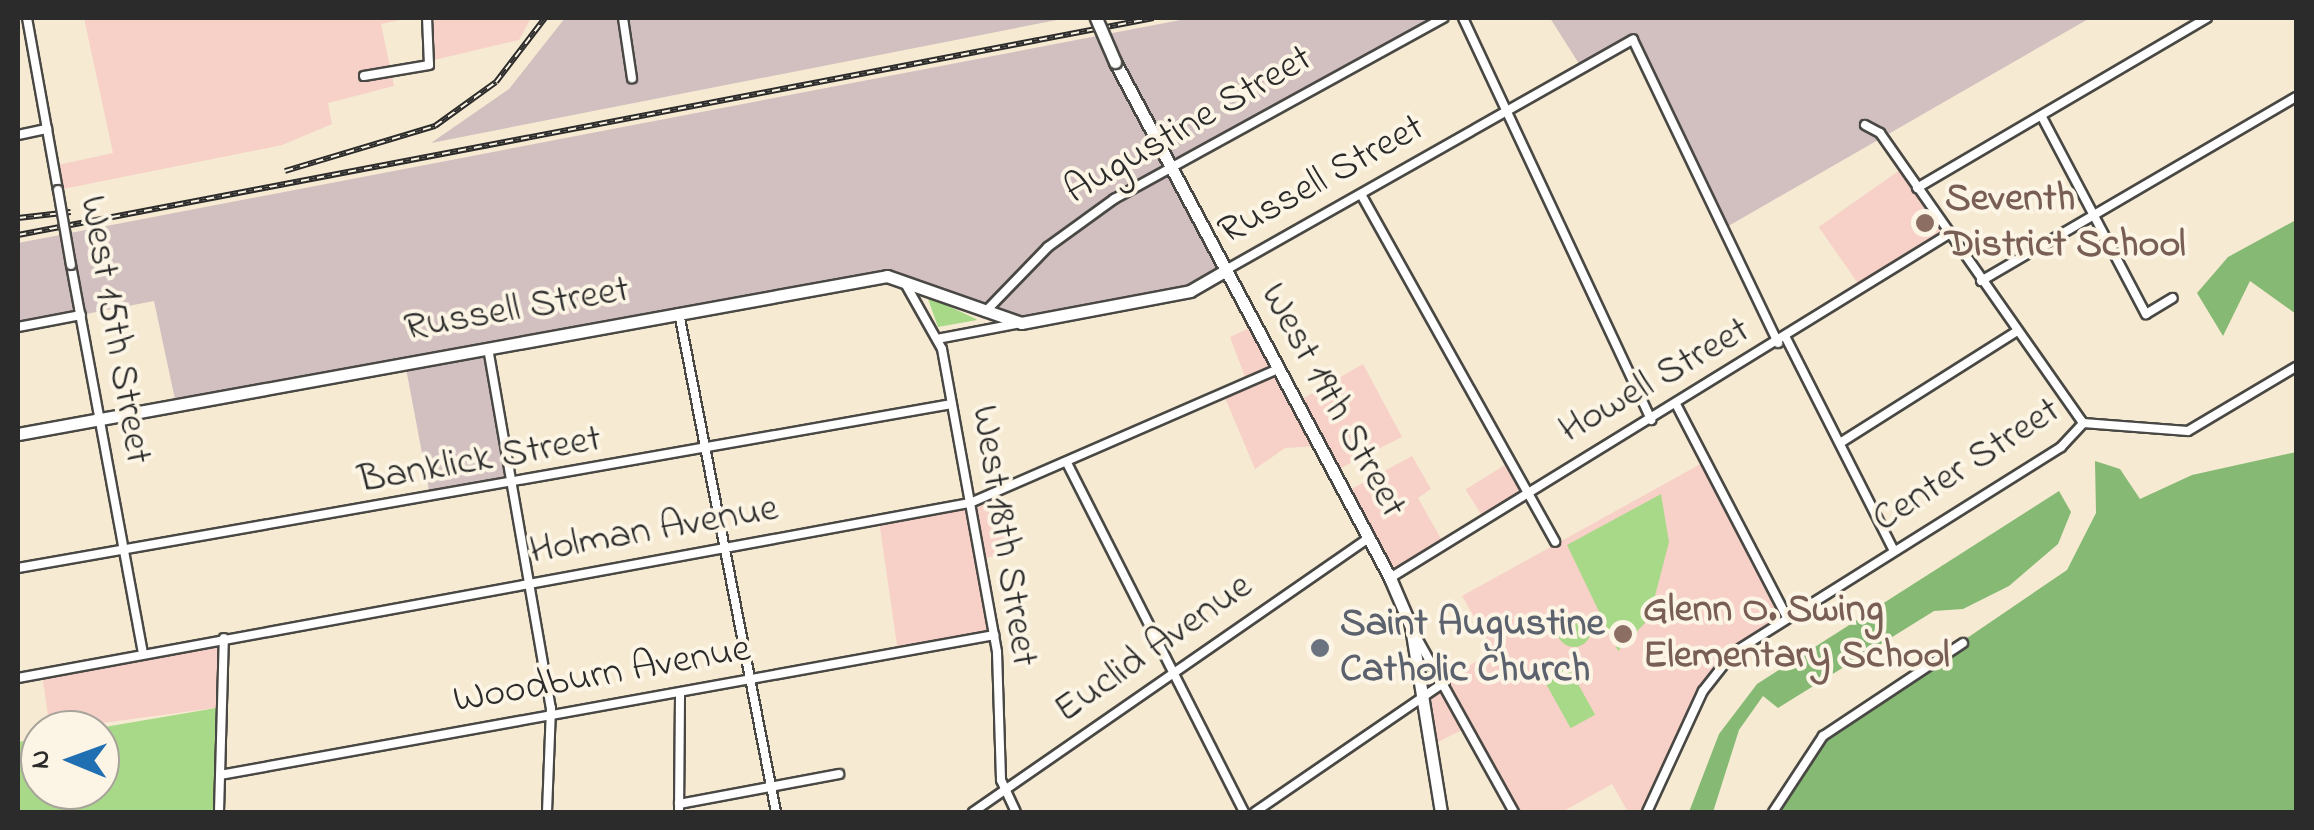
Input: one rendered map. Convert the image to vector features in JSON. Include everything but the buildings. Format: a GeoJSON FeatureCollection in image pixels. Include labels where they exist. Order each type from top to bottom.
{"type":"FeatureCollection","features":[{"type":"Feature","properties":{"kind":"street","name":"West 15th Street"},"geometry":{"type":"LineString","coordinates":[[27,18],[142,654]]}},
{"type":"Feature","properties":{"kind":"street"},"geometry":{"type":"LineString","coordinates":[[364,76],[434,60],[427,18]]}},
{"type":"Feature","properties":{"kind":"street"},"geometry":{"type":"LineString","coordinates":[[623,18],[632,78]]}},
{"type":"Feature","properties":{"kind":"street","name":"West 19th Street"},"geometry":{"type":"LineString","coordinates":[[1096,18],[1169,168],[1370,538],[1411,627],[1514,812]]}},
{"type":"Feature","properties":{"kind":"street","name":"Augustine Street"},"geometry":{"type":"LineString","coordinates":[[985,312],[1063,235],[1169,168],[1443,18]]}},
{"type":"Feature","properties":{"kind":"street"},"geometry":{"type":"LineString","coordinates":[[1462,18],[1651,420]]}},
{"type":"Feature","properties":{"kind":"street"},"geometry":{"type":"LineString","coordinates":[[1917,188],[2207,18]]}},
{"type":"Feature","properties":{"kind":"street","name":"Russell Street"},"geometry":{"type":"LineString","coordinates":[[937,340],[1190,290],[1508,116],[1633,40],[1782,340]]}},
{"type":"Feature","properties":{"kind":"street"},"geometry":{"type":"LineString","coordinates":[[1981,281],[2296,97]]}},
{"type":"Feature","properties":{"kind":"street"},"geometry":{"type":"LineString","coordinates":[[2042,117],[2098,213],[2146,314],[2173,298]]}},
{"type":"Feature","properties":{"kind":"street"},"geometry":{"type":"LineString","coordinates":[[1864,125],[1917,188],[2083,423]]}},
{"type":"Feature","properties":{"kind":"street"},"geometry":{"type":"LineString","coordinates":[[18,135],[47,129]]}},
{"type":"Feature","properties":{"kind":"street"},"geometry":{"type":"LineString","coordinates":[[1362,196],[1555,542]]}},
{"type":"Feature","properties":{"kind":"street","name":"Howell Street"},"geometry":{"type":"LineString","coordinates":[[1390,578],[1526,492],[1677,406],[1949,234]]}},
{"type":"Feature","properties":{"kind":"street","name":"Russell Street"},"geometry":{"type":"LineString","coordinates":[[18,434],[901,276],[985,312],[1020,322]]}},
{"type":"Feature","properties":{"kind":"street","name":"West 18th Street"},"geometry":{"type":"LineString","coordinates":[[901,276],[937,340],[952,404],[994,634],[1004,788],[1016,812]]}},
{"type":"Feature","properties":{"kind":"street"},"geometry":{"type":"LineString","coordinates":[[679,313],[722,550],[752,679],[776,812]]}},
{"type":"Feature","properties":{"kind":"street"},"geometry":{"type":"LineString","coordinates":[[18,327],[80,315]]}},
{"type":"Feature","properties":{"kind":"street"},"geometry":{"type":"LineString","coordinates":[[1840,443],[2017,331]]}},
{"type":"Feature","properties":{"kind":"street"},"geometry":{"type":"LineString","coordinates":[[1782,340],[1840,443],[1893,550]]}},
{"type":"Feature","properties":{"kind":"street"},"geometry":{"type":"LineString","coordinates":[[488,348],[550,716],[547,812]]}},
{"type":"Feature","properties":{"kind":"street","name":"Center Street"},"geometry":{"type":"LineString","coordinates":[[1647,812],[1713,675],[1787,617],[2060,448],[2083,423],[2188,431],[2296,367]]}},
{"type":"Feature","properties":{"kind":"street","name":"Holman Avenue"},"geometry":{"type":"LineString","coordinates":[[18,678],[970,503],[1278,368]]}},
{"type":"Feature","properties":{"kind":"street","name":"Banklick Street"},"geometry":{"type":"LineString","coordinates":[[20,568],[512,486],[952,404]]}},
{"type":"Feature","properties":{"kind":"street"},"geometry":{"type":"LineString","coordinates":[[1677,406],[1787,617]]}},
{"type":"Feature","properties":{"kind":"street"},"geometry":{"type":"LineString","coordinates":[[1067,463],[1244,812]]}},
{"type":"Feature","properties":{"kind":"street","name":"Euclid Avenue"},"geometry":{"type":"LineString","coordinates":[[973,812],[1172,671],[1370,538]]}},
{"type":"Feature","properties":{"kind":"street"},"geometry":{"type":"LineString","coordinates":[[1411,627],[1418,700],[1442,812]]}},
{"type":"Feature","properties":{"kind":"street","name":"Woodburn Avenue"},"geometry":{"type":"LineString","coordinates":[[220,775],[994,634]]}},
{"type":"Feature","properties":{"kind":"street"},"geometry":{"type":"LineString","coordinates":[[219,812],[224,638]]}},
{"type":"Feature","properties":{"kind":"street"},"geometry":{"type":"LineString","coordinates":[[1773,812],[1823,736],[1963,643]]}},
{"type":"Feature","properties":{"kind":"street"},"geometry":{"type":"LineString","coordinates":[[1255,812],[1445,682]]}},
{"type":"Feature","properties":{"kind":"street"},"geometry":{"type":"LineString","coordinates":[[680,693],[679,808],[839,774]]}},
{"type":"Feature","properties":{"kind":"shaded area"},"geometry":{"type":"Polygon","coordinates":[[[84,18],[409,18],[381,24],[394,86],[328,103],[332,124],[282,145],[58,190],[53,166],[113,153],[84,18]]]}},
{"type":"Feature","properties":{"kind":"shaded area"},"geometry":{"type":"Polygon","coordinates":[[[427,18],[531,18],[519,40],[434,60],[427,18]]]}},
{"type":"Feature","properties":{"kind":"shaded area"},"geometry":{"type":"Polygon","coordinates":[[[565,18],[1067,18],[431,143],[509,89],[565,18]]]}},
{"type":"Feature","properties":{"kind":"shaded area"},"geometry":{"type":"Polygon","coordinates":[[[1191,18],[1443,18],[1169,168],[1224,271],[1207,283],[1021,323],[901,276],[489,348],[512,486],[431,501],[405,363],[176,404],[154,301],[18,327],[18,243],[1191,18]]]}},
{"type":"Feature","properties":{"kind":"shaded area"},"geometry":{"type":"Polygon","coordinates":[[[1550,18],[2090,18],[1725,228],[1633,40],[1583,70],[1550,18]]]}},
{"type":"Feature","properties":{"kind":"shaded area"},"geometry":{"type":"Polygon","coordinates":[[[1903,168],[1949,234],[1865,293],[1819,227],[1903,168]]]}},
{"type":"Feature","properties":{"kind":"shaded area"},"geometry":{"type":"Polygon","coordinates":[[[1254,326],[1297,402],[1363,364],[1402,437],[1335,471],[1322,446],[1285,448],[1255,469],[1223,393],[1247,382],[1230,337],[1254,326]]]}},
{"type":"Feature","properties":{"kind":"shaded area"},"geometry":{"type":"Polygon","coordinates":[[[1412,456],[1431,489],[1418,498],[1444,544],[1390,578],[1346,492],[1412,456]]]}},
{"type":"Feature","properties":{"kind":"shaded area","name":"Glenn O. Swing Elementary School"},"geometry":{"type":"Polygon","coordinates":[[[1706,461],[1787,617],[1713,675],[1647,812],[1628,812],[1612,784],[1562,812],[1514,812],[1470,726],[1426,748],[1418,700],[1493,650],[1462,596],[1706,461]]]}},
{"type":"Feature","properties":{"kind":"shaded area"},"geometry":{"type":"Polygon","coordinates":[[[1508,463],[1526,492],[1484,518],[1466,489],[1508,463]]]}},
{"type":"Feature","properties":{"kind":"shaded area"},"geometry":{"type":"Polygon","coordinates":[[[993,494],[1017,552],[980,559],[994,635],[898,652],[879,521],[993,494]]]}},
{"type":"Feature","properties":{"kind":"shaded area"},"geometry":{"type":"Polygon","coordinates":[[[224,638],[222,707],[120,721],[120,710],[47,710],[42,673],[224,638]]]}},
{"type":"Feature","properties":{"kind":"green space"},"geometry":{"type":"Polygon","coordinates":[[[2296,220],[2296,314],[2250,281],[2223,336],[2197,293],[2228,257],[2296,220]]]}},
{"type":"Feature","properties":{"kind":"green space"},"geometry":{"type":"Polygon","coordinates":[[[927,296],[976,319],[977,320],[938,327],[927,296]]]}},
{"type":"Feature","properties":{"kind":"green space"},"geometry":{"type":"Polygon","coordinates":[[[2296,452],[2296,812],[1773,812],[1823,736],[2067,570],[2096,513],[2095,461],[2120,469],[2140,499],[2192,475],[2296,452]]]}},
{"type":"Feature","properties":{"kind":"green space"},"geometry":{"type":"Polygon","coordinates":[[[2059,491],[2071,512],[2058,544],[2009,586],[1963,609],[1934,611],[1778,708],[1763,696],[1739,730],[1713,812],[1689,812],[1719,734],[1757,684],[2059,491]]]}},
{"type":"Feature","properties":{"kind":"green space"},"geometry":{"type":"Polygon","coordinates":[[[1661,494],[1669,542],[1649,619],[1618,651],[1567,545],[1661,494]]]}},
{"type":"Feature","properties":{"kind":"green space"},"geometry":{"type":"Polygon","coordinates":[[[1574,613],[1586,618],[1591,630],[1586,642],[1574,647],[1562,642],[1557,630],[1562,618],[1574,613]]]}},
{"type":"Feature","properties":{"kind":"green space"},"geometry":{"type":"Polygon","coordinates":[[[1567,664],[1595,715],[1571,728],[1543,678],[1567,664]]]}},
{"type":"Feature","properties":{"kind":"green space"},"geometry":{"type":"Polygon","coordinates":[[[222,707],[219,812],[18,812],[20,742],[20,810],[120,810],[120,724],[222,707]]]}},
{"type":"Feature","properties":{"kind":"railway"},"geometry":{"type":"LineString","coordinates":[[285,171],[435,126],[496,82],[545,18]]}},
{"type":"Feature","properties":{"kind":"railway"},"geometry":{"type":"LineString","coordinates":[[18,235],[1153,18]]}},
{"type":"Feature","properties":{"kind":"railway"},"geometry":{"type":"LineString","coordinates":[[18,218],[71,212]]}},
{"type":"Feature","properties":{"kind":"place","name":"Seventh District School"},"geometry":{"type":"Point","coordinates":[1925,223]}},
{"type":"Feature","properties":{"kind":"place","name":"Glenn O. Swing Elementary School"},"geometry":{"type":"Point","coordinates":[1623,634]}},
{"type":"Feature","properties":{"kind":"place","name":"Saint Augustine Catholic Church"},"geometry":{"type":"Point","coordinates":[1320,648]}}]}
